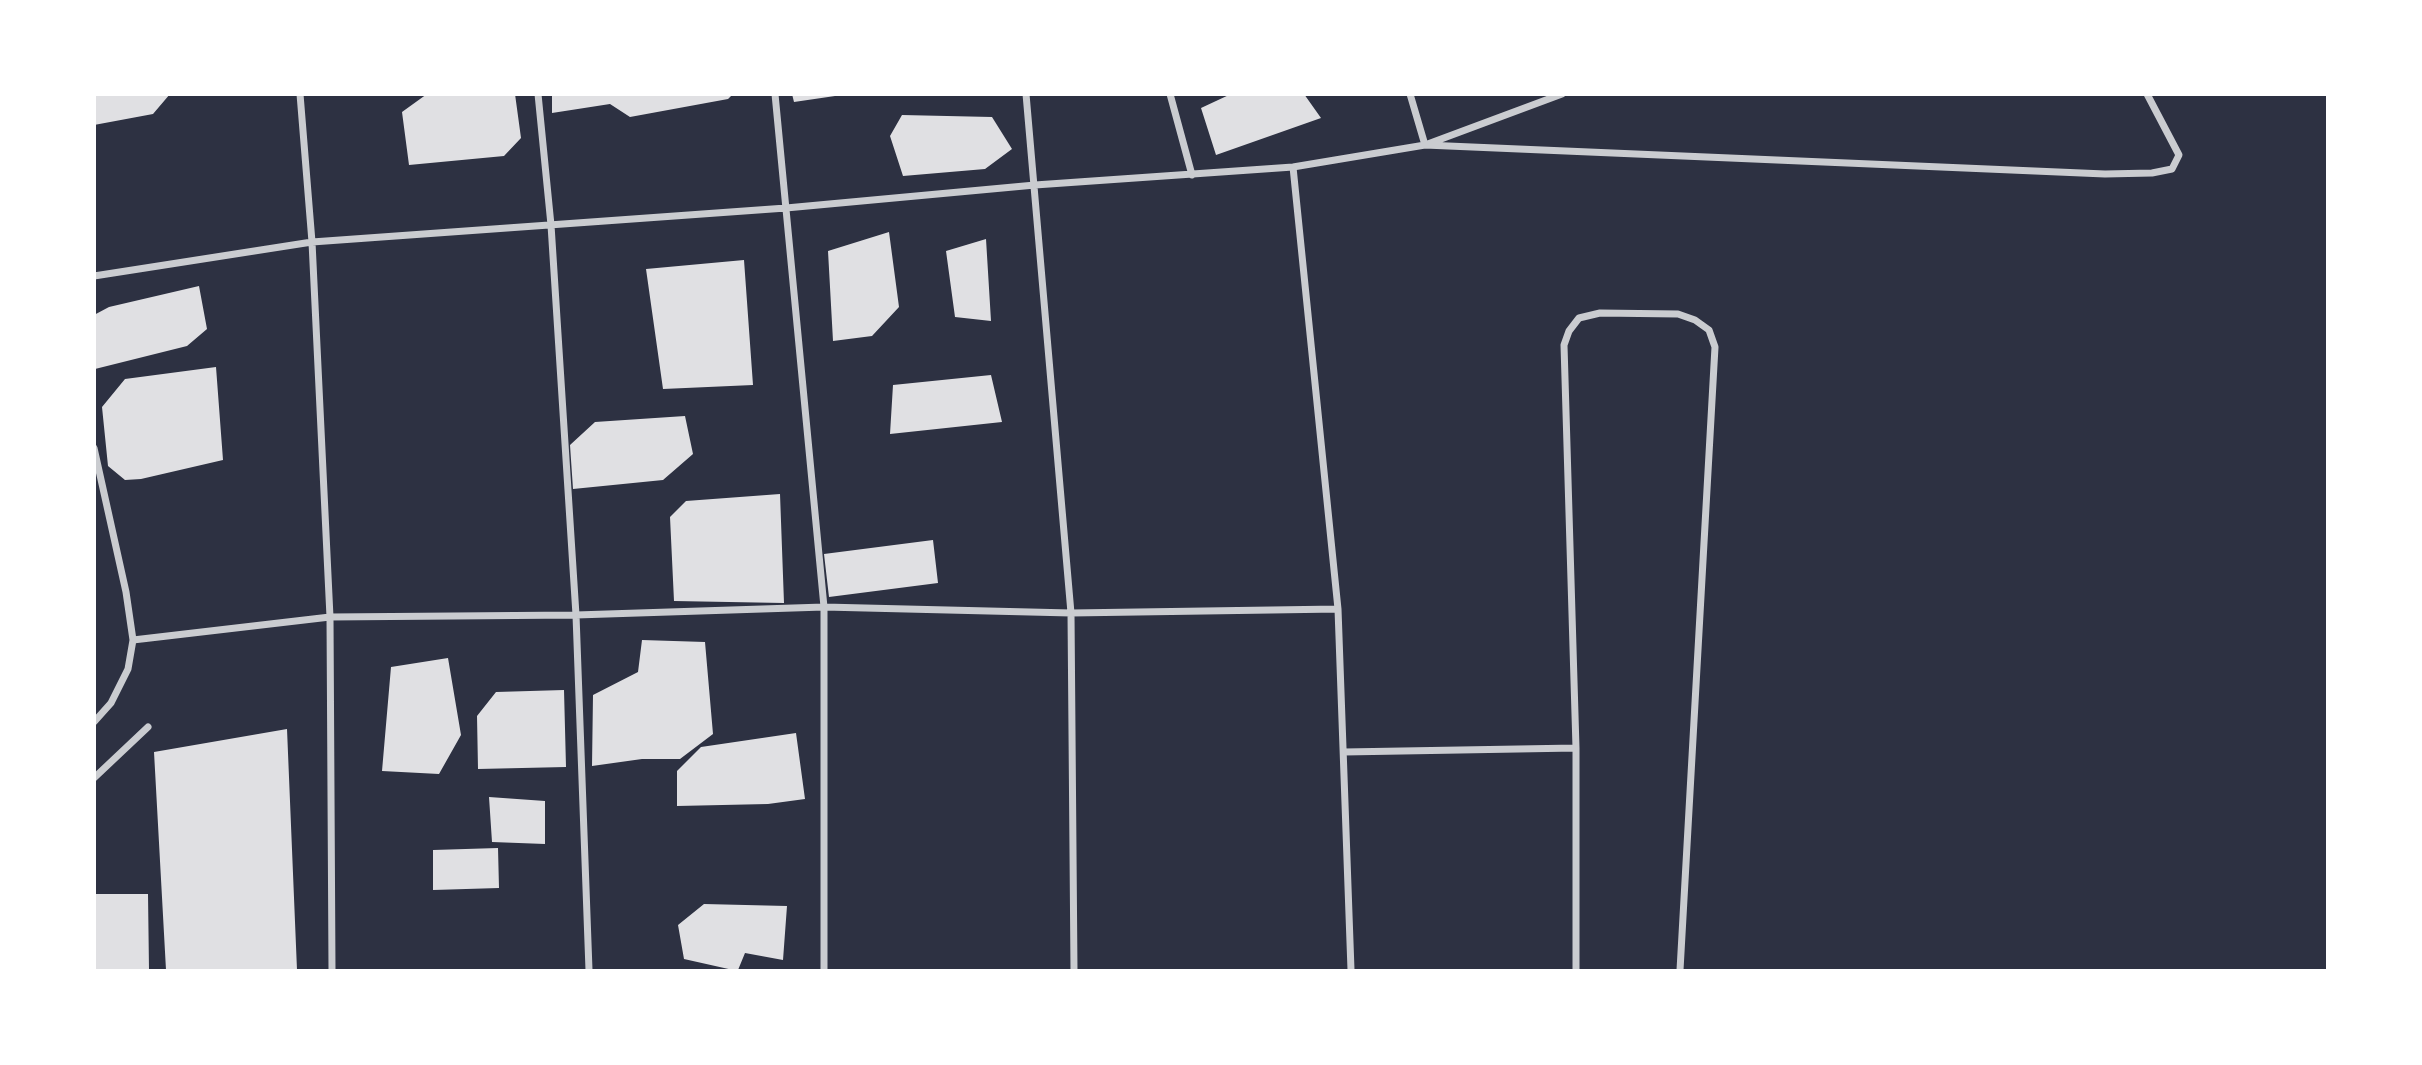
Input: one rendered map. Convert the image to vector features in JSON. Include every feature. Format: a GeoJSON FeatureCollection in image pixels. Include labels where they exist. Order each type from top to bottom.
{"type":"FeatureCollection","features":[{"type":"Feature","properties":{"kind":"street"},"geometry":{"type":"LineString","coordinates":[[300,94],[312,242],[330,617],[332,971]]}},
{"type":"Feature","properties":{"kind":"street"},"geometry":{"type":"LineString","coordinates":[[537,94],[551,225],[576,615],[589,971]]}},
{"type":"Feature","properties":{"kind":"street"},"geometry":{"type":"LineString","coordinates":[[775,94],[824,607],[824,971]]}},
{"type":"Feature","properties":{"kind":"street"},"geometry":{"type":"LineString","coordinates":[[1026,94],[1071,613],[1074,971]]}},
{"type":"Feature","properties":{"kind":"street"},"geometry":{"type":"LineString","coordinates":[[1170,94],[1192,175]]}},
{"type":"Feature","properties":{"kind":"street"},"geometry":{"type":"LineString","coordinates":[[1410,94],[1425,145]]}},
{"type":"Feature","properties":{"kind":"street"},"geometry":{"type":"LineString","coordinates":[[94,276],[312,242],[786,208],[1035,185],[1293,167],[1425,145],[1562,94]]}},
{"type":"Feature","properties":{"kind":"street"},"geometry":{"type":"LineString","coordinates":[[1425,145],[2091,173],[2152,173],[2172,169],[2179,155],[2147,94]]}},
{"type":"Feature","properties":{"kind":"street"},"geometry":{"type":"LineString","coordinates":[[1293,167],[1338,609],[1351,971]]}},
{"type":"Feature","properties":{"kind":"street"},"geometry":{"type":"LineString","coordinates":[[1576,971],[1576,748],[1564,345],[1569,331],[1579,318],[1600,313],[1678,314],[1695,320],[1709,330],[1716,347],[1680,971]]}},
{"type":"Feature","properties":{"kind":"street"},"geometry":{"type":"LineString","coordinates":[[94,448],[126,592],[133,640],[128,669],[111,703],[94,722]]}},
{"type":"Feature","properties":{"kind":"street"},"geometry":{"type":"LineString","coordinates":[[133,640],[330,617],[576,615],[824,607],[1071,613],[1338,609]]}},
{"type":"Feature","properties":{"kind":"street"},"geometry":{"type":"LineString","coordinates":[[94,778],[148,727]]}},
{"type":"Feature","properties":{"kind":"street"},"geometry":{"type":"LineString","coordinates":[[1345,752],[1576,748]]}},
{"type":"Feature","properties":{"kind":"building"},"geometry":{"type":"Polygon","coordinates":[[[94,94],[170,94],[153,114],[94,125],[94,94]]]}},
{"type":"Feature","properties":{"kind":"building"},"geometry":{"type":"Polygon","coordinates":[[[427,94],[515,94],[521,138],[504,156],[409,165],[402,112],[427,94]]]}},
{"type":"Feature","properties":{"kind":"building"},"geometry":{"type":"Polygon","coordinates":[[[552,94],[733,94],[728,99],[630,117],[610,104],[552,113],[552,94]]]}},
{"type":"Feature","properties":{"kind":"building"},"geometry":{"type":"Polygon","coordinates":[[[792,94],[835,94],[835,96],[794,102],[792,94]]]}},
{"type":"Feature","properties":{"kind":"building"},"geometry":{"type":"Polygon","coordinates":[[[1231,94],[1304,94],[1321,118],[1216,155],[1201,108],[1231,94]]]}},
{"type":"Feature","properties":{"kind":"building"},"geometry":{"type":"Polygon","coordinates":[[[902,115],[992,117],[1012,149],[985,169],[903,176],[890,136],[902,115]]]}},
{"type":"Feature","properties":{"kind":"building"},"geometry":{"type":"Polygon","coordinates":[[[889,232],[899,307],[872,336],[833,341],[828,251],[889,232]]]}},
{"type":"Feature","properties":{"kind":"building"},"geometry":{"type":"Polygon","coordinates":[[[986,239],[991,321],[955,317],[946,251],[986,239]]]}},
{"type":"Feature","properties":{"kind":"building"},"geometry":{"type":"Polygon","coordinates":[[[744,260],[753,385],[663,389],[646,269],[744,260]]]}},
{"type":"Feature","properties":{"kind":"building"},"geometry":{"type":"Polygon","coordinates":[[[199,286],[207,329],[187,346],[95,369],[94,315],[109,307],[199,286]]]}},
{"type":"Feature","properties":{"kind":"building"},"geometry":{"type":"Polygon","coordinates":[[[216,367],[223,460],[141,479],[125,480],[108,466],[102,407],[125,379],[216,367]]]}},
{"type":"Feature","properties":{"kind":"building"},"geometry":{"type":"Polygon","coordinates":[[[991,375],[1002,422],[890,434],[893,385],[991,375]]]}},
{"type":"Feature","properties":{"kind":"building"},"geometry":{"type":"Polygon","coordinates":[[[685,416],[693,454],[663,480],[573,489],[570,445],[595,422],[685,416]]]}},
{"type":"Feature","properties":{"kind":"building"},"geometry":{"type":"Polygon","coordinates":[[[780,494],[784,603],[674,601],[670,517],[686,501],[780,494]]]}},
{"type":"Feature","properties":{"kind":"building"},"geometry":{"type":"Polygon","coordinates":[[[933,540],[938,583],[829,597],[824,554],[933,540]]]}},
{"type":"Feature","properties":{"kind":"building"},"geometry":{"type":"Polygon","coordinates":[[[642,640],[705,642],[713,734],[680,759],[642,759],[592,766],[593,695],[638,672],[642,640]]]}},
{"type":"Feature","properties":{"kind":"building"},"geometry":{"type":"Polygon","coordinates":[[[448,658],[461,735],[439,774],[382,771],[391,667],[448,658]]]}},
{"type":"Feature","properties":{"kind":"building"},"geometry":{"type":"Polygon","coordinates":[[[564,690],[566,767],[478,769],[477,716],[496,692],[564,690]]]}},
{"type":"Feature","properties":{"kind":"building"},"geometry":{"type":"Polygon","coordinates":[[[287,729],[297,970],[166,970],[154,752],[287,729]]]}},
{"type":"Feature","properties":{"kind":"building"},"geometry":{"type":"Polygon","coordinates":[[[796,733],[805,799],[768,804],[677,806],[677,771],[701,747],[796,733]]]}},
{"type":"Feature","properties":{"kind":"building"},"geometry":{"type":"Polygon","coordinates":[[[489,797],[545,801],[545,844],[492,842],[489,797]]]}},
{"type":"Feature","properties":{"kind":"building"},"geometry":{"type":"Polygon","coordinates":[[[498,848],[499,888],[433,890],[433,850],[498,848]]]}},
{"type":"Feature","properties":{"kind":"building"},"geometry":{"type":"Polygon","coordinates":[[[94,894],[148,894],[149,970],[94,970],[94,894]]]}},
{"type":"Feature","properties":{"kind":"building"},"geometry":{"type":"Polygon","coordinates":[[[704,904],[787,906],[783,960],[745,953],[738,970],[733,970],[684,959],[678,925],[704,904]]]}}]}
